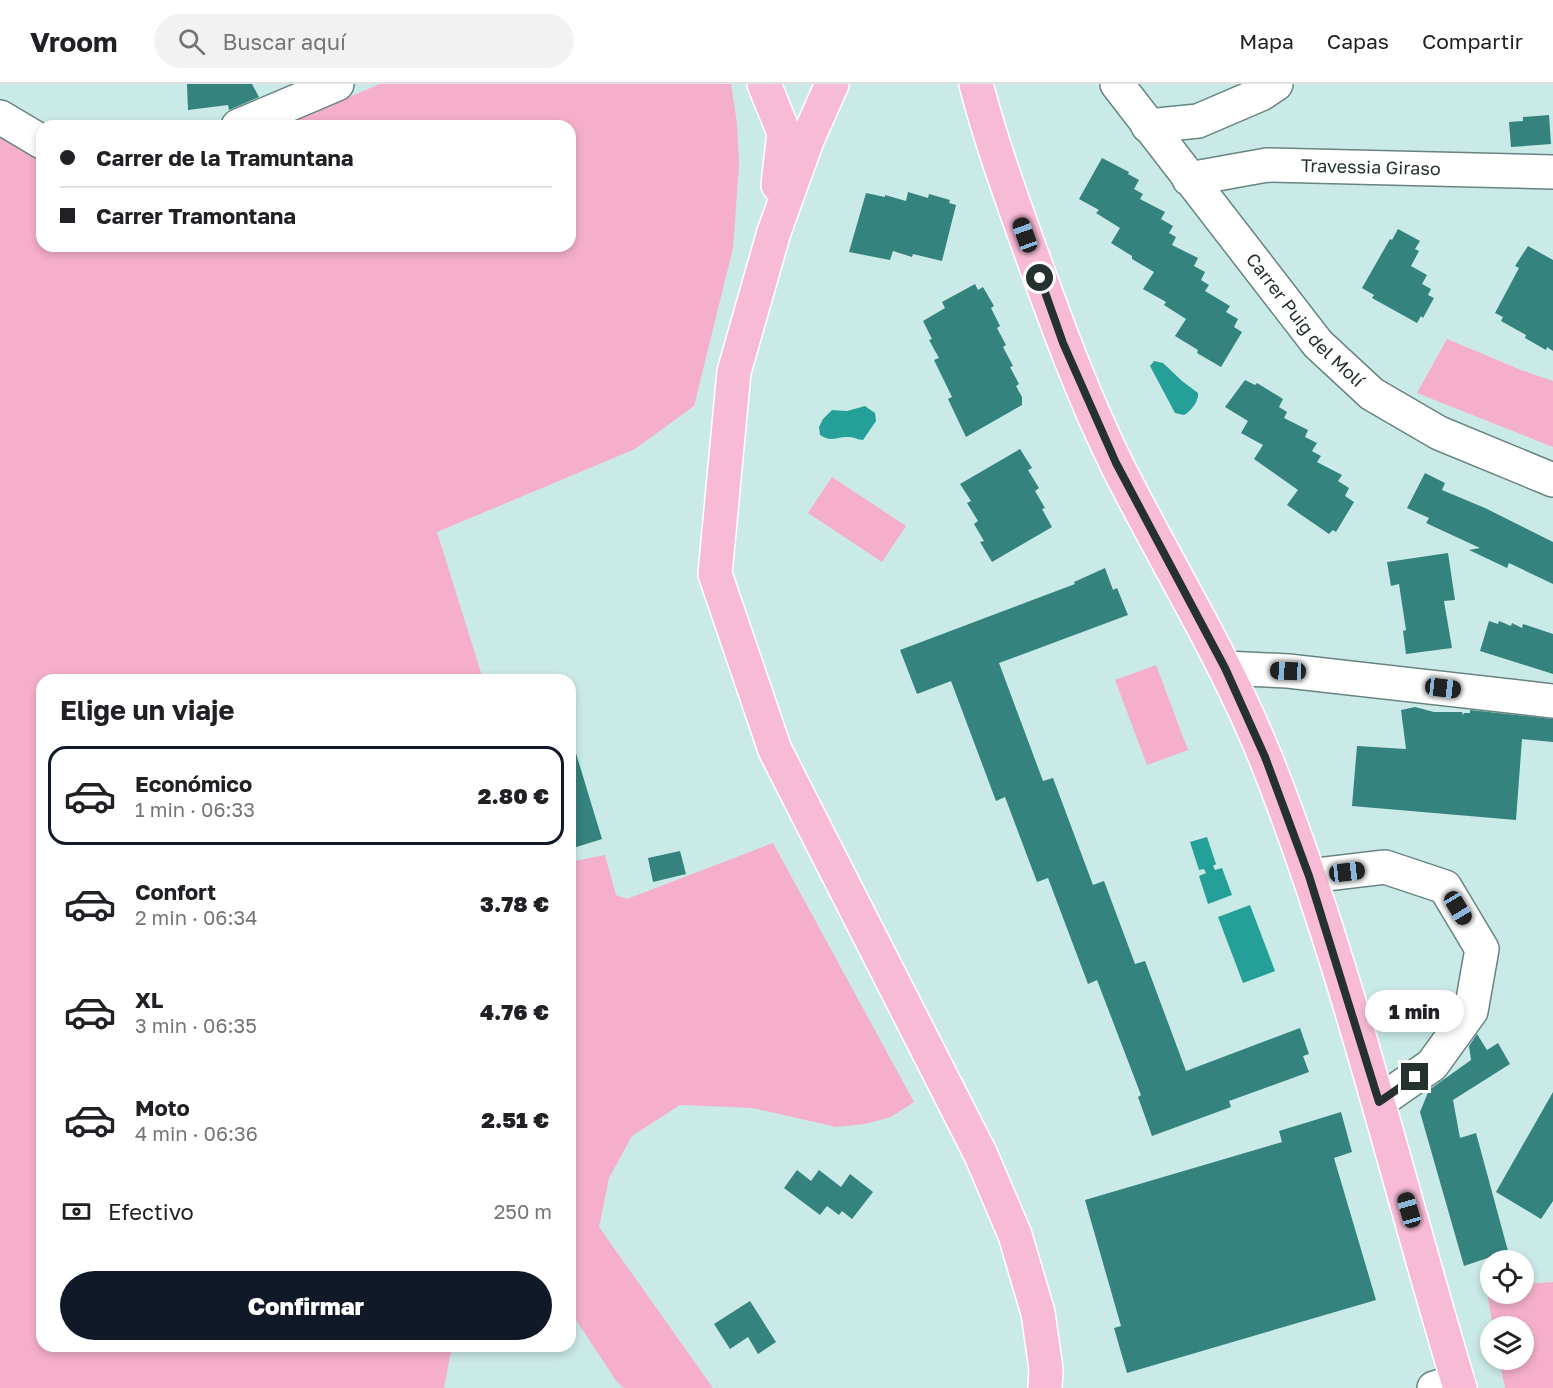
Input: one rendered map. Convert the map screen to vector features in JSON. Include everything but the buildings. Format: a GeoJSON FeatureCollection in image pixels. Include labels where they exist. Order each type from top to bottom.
{"type":"FeatureCollection","features":[{"type":"Feature","properties":{"kind":"main road"},"geometry":{"type":"LineString","coordinates":[[764,84],[784,133],[774,232]]}},
{"type":"Feature","properties":{"kind":"main road"},"geometry":{"type":"LineString","coordinates":[[952,84],[987,127]]}},
{"type":"Feature","properties":{"kind":"main road"},"geometry":{"type":"LineString","coordinates":[[976,84],[987,127],[1059,332],[1116,463],[1225,668],[1265,757],[1309,876],[1379,1102],[1451,1386]]}},
{"type":"Feature","properties":{"kind":"main road"},"geometry":{"type":"LineString","coordinates":[[833,86],[774,232],[734,372],[715,574],[775,750],[981,1155],[1015,1234],[1038,1313],[1046,1369],[1045,1388]]}},
{"type":"Feature","properties":{"kind":"street"},"geometry":{"type":"LineString","coordinates":[[252,120],[337,84]]}},
{"type":"Feature","properties":{"kind":"street","name":"Carrer Puig del Molí"},"geometry":{"type":"LineString","coordinates":[[1117,84],[1318,344],[1372,394],[1439,433],[1553,480]]}},
{"type":"Feature","properties":{"kind":"street"},"geometry":{"type":"LineString","coordinates":[[1148,126],[1198,121],[1261,94],[1276,84]]}},
{"type":"Feature","properties":{"kind":"street"},"geometry":{"type":"LineString","coordinates":[[0,117],[36,138]]}},
{"type":"Feature","properties":{"kind":"street","name":"Travessia Giraso"},"geometry":{"type":"LineString","coordinates":[[1189,179],[1267,165],[1553,172]]}},
{"type":"Feature","properties":{"kind":"street"},"geometry":{"type":"LineString","coordinates":[[1225,668],[1288,671],[1553,701]]}},
{"type":"Feature","properties":{"kind":"street"},"geometry":{"type":"LineString","coordinates":[[1309,876],[1385,867],[1446,887],[1482,949],[1471,1011],[1432,1065],[1379,1102]]}},
{"type":"Feature","properties":{"kind":"shaded area"},"geometry":{"type":"Polygon","coordinates":[[[380,84],[731,84],[737,123],[739,165],[733,248],[694,406],[635,449],[437,532],[481,674],[36,674],[36,1352],[451,1352],[444,1388],[0,1388],[0,118],[36,135],[36,252],[576,252],[576,120],[295,120],[380,84]]]}},
{"type":"Feature","properties":{"kind":"shaded area"},"geometry":{"type":"Polygon","coordinates":[[[1447,339],[1553,381],[1553,447],[1417,393],[1447,339]]]}},
{"type":"Feature","properties":{"kind":"shaded area"},"geometry":{"type":"Polygon","coordinates":[[[832,477],[906,526],[882,562],[808,513],[832,477]]]}},
{"type":"Feature","properties":{"kind":"shaded area"},"geometry":{"type":"Polygon","coordinates":[[[1156,665],[1188,750],[1147,765],[1115,680],[1156,665]]]}},
{"type":"Feature","properties":{"kind":"shaded area"},"geometry":{"type":"Polygon","coordinates":[[[773,843],[914,1102],[891,1117],[865,1124],[836,1127],[753,1108],[680,1105],[632,1136],[609,1178],[599,1227],[713,1388],[624,1388],[617,1382],[576,1320],[576,861],[605,855],[616,895],[627,899],[773,843]]]}},
{"type":"Feature","properties":{"kind":"shaded area"},"geometry":{"type":"Polygon","coordinates":[[[1553,1282],[1553,1388],[1505,1388],[1501,1370],[1534,1370],[1534,1316],[1491,1316],[1489,1304],[1534,1304],[1534,1283],[1553,1282]]]}},
{"type":"Feature","properties":{"kind":"water"},"geometry":{"type":"Polygon","coordinates":[[[1154,361],[1163,363],[1198,393],[1194,406],[1184,415],[1175,413],[1150,366],[1154,361]]]}},
{"type":"Feature","properties":{"kind":"water"},"geometry":{"type":"Polygon","coordinates":[[[865,406],[875,413],[876,421],[863,440],[849,437],[828,439],[820,435],[819,427],[832,410],[847,411],[865,406]]]}},
{"type":"Feature","properties":{"kind":"water"},"geometry":{"type":"Polygon","coordinates":[[[1207,837],[1216,864],[1213,866],[1215,870],[1222,868],[1232,895],[1208,904],[1199,876],[1206,873],[1204,869],[1199,870],[1190,842],[1207,837]]]}},
{"type":"Feature","properties":{"kind":"water"},"geometry":{"type":"Polygon","coordinates":[[[1250,905],[1275,971],[1243,983],[1218,917],[1250,905]]]}},
{"type":"Feature","properties":{"kind":"route"},"geometry":{"type":"LineString","coordinates":[[1040,278],[1063,343],[1116,463],[1225,668],[1265,757],[1309,876],[1379,1102],[1415,1077]]}}]}
